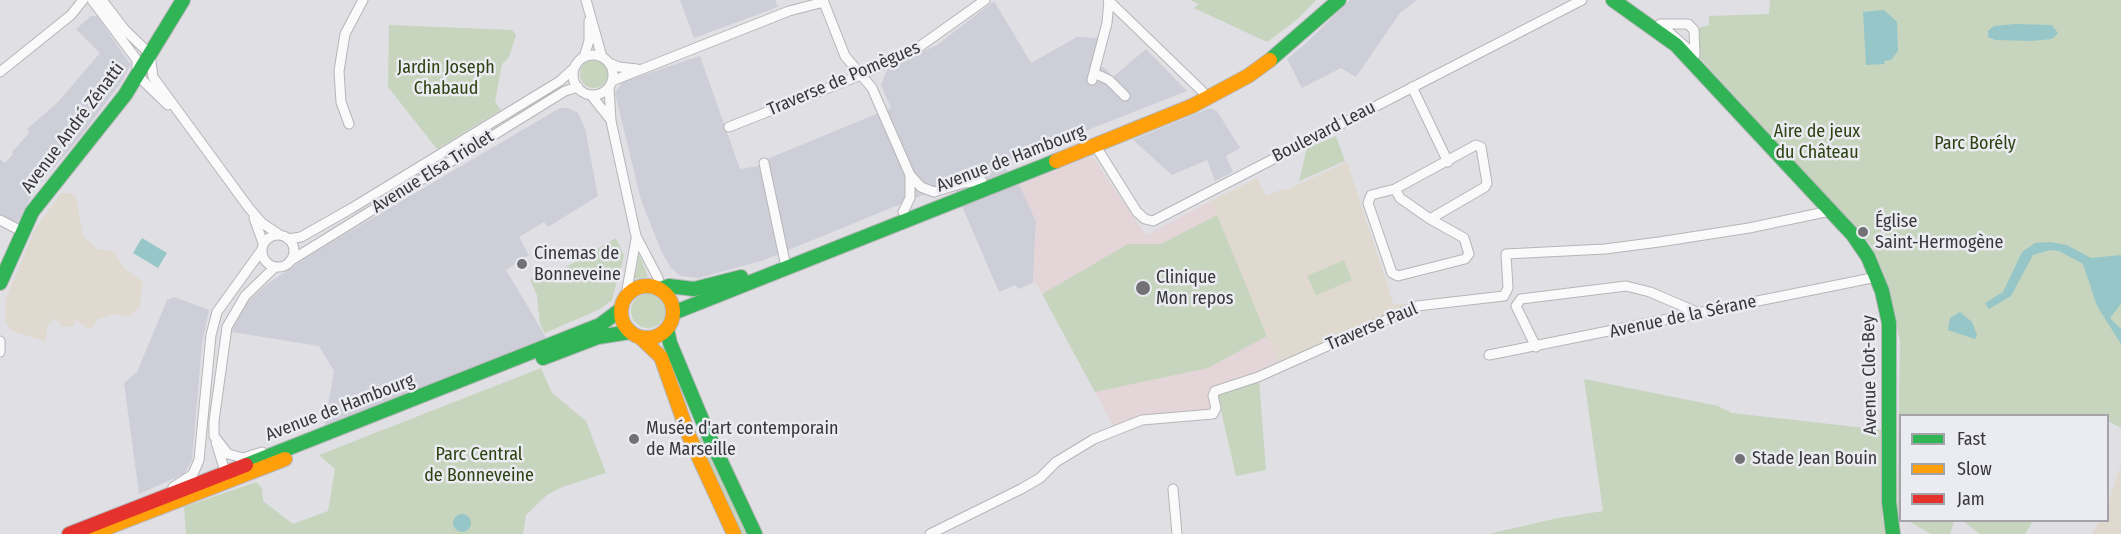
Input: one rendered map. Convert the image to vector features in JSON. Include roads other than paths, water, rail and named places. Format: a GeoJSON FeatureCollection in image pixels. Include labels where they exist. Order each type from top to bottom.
{"type":"FeatureCollection","features":[{"type":"Feature","properties":{"kind":"street"},"geometry":{"type":"LineString","coordinates":[[0,72],[76,10],[83,0]]}},
{"type":"Feature","properties":{"kind":"street","name":"Avenue André Zénatti"},"geometry":{"type":"LineString","coordinates":[[0,283],[22,232],[45,194],[126,95],[183,0]]}},
{"type":"Feature","properties":{"kind":"street"},"geometry":{"type":"LineString","coordinates":[[349,124],[341,102],[339,72],[345,34],[363,0]]}},
{"type":"Feature","properties":{"kind":"street"},"geometry":{"type":"LineString","coordinates":[[586,0],[589,41],[585,57],[574,69],[574,82],[591,95],[611,121]]}},
{"type":"Feature","properties":{"kind":"street"},"geometry":{"type":"LineString","coordinates":[[1108,0],[1203,92]]}},
{"type":"Feature","properties":{"kind":"street"},"geometry":{"type":"LineString","coordinates":[[1108,0],[1107,23],[1093,76],[1109,80],[1125,96]]}},
{"type":"Feature","properties":{"kind":"street","name":"Avenue de Hambourg"},"geometry":{"type":"LineString","coordinates":[[660,289],[710,286],[785,262],[903,212],[1203,92],[1265,54],[1328,0]]}},
{"type":"Feature","properties":{"kind":"street","name":"Avenue de Hambourg"},"geometry":{"type":"LineString","coordinates":[[673,313],[1192,106],[1248,76],[1295,42],[1339,0]]}},
{"type":"Feature","properties":{"kind":"street","name":"Boulevard Leau"},"geometry":{"type":"LineString","coordinates":[[1095,145],[1137,212],[1145,219],[1153,221],[1582,0]]}},
{"type":"Feature","properties":{"kind":"street","name":"Avenue Clot-Bey"},"geometry":{"type":"LineString","coordinates":[[1613,0],[1676,45],[1859,243],[1877,277],[1887,310],[1890,332],[1889,502],[1893,534]]}},
{"type":"Feature","properties":{"kind":"street"},"geometry":{"type":"LineString","coordinates":[[591,95],[604,92],[610,84],[639,69],[789,11],[823,1],[845,56],[872,88],[910,175],[921,187],[934,192],[963,183],[982,181]]}},
{"type":"Feature","properties":{"kind":"street","name":"Traverse de Pomègues"},"geometry":{"type":"LineString","coordinates":[[729,127],[861,75],[932,40],[986,1]]}},
{"type":"Feature","properties":{"kind":"street"},"geometry":{"type":"LineString","coordinates":[[76,10],[98,2]]}},
{"type":"Feature","properties":{"kind":"street"},"geometry":{"type":"LineString","coordinates":[[98,2],[150,54],[153,77],[249,208],[262,223],[284,237],[293,247],[290,261],[285,266],[275,267],[266,263],[249,208]]}},
{"type":"Feature","properties":{"kind":"street"},"geometry":{"type":"LineString","coordinates":[[98,2],[137,60],[137,75],[148,88],[175,110]]}},
{"type":"Feature","properties":{"kind":"street"},"geometry":{"type":"LineString","coordinates":[[588,13],[606,60],[613,71],[610,84],[611,121],[636,236],[644,256],[658,278],[660,289]]}},
{"type":"Feature","properties":{"kind":"street"},"geometry":{"type":"LineString","coordinates":[[585,57],[606,60],[619,67],[639,69]]}},
{"type":"Feature","properties":{"kind":"street","name":"Avenue Elsa Triolet"},"geometry":{"type":"LineString","coordinates":[[284,237],[301,237],[352,208],[560,81],[574,69]]}},
{"type":"Feature","properties":{"kind":"street","name":"Avenue Elsa Triolet"},"geometry":{"type":"LineString","coordinates":[[290,261],[565,91],[578,87]]}},
{"type":"Feature","properties":{"kind":"street"},"geometry":{"type":"LineString","coordinates":[[1412,87],[1448,162]]}},
{"type":"Feature","properties":{"kind":"street"},"geometry":{"type":"LineString","coordinates":[[1395,189],[1400,198],[1430,219],[1464,238],[1468,254],[1465,259],[1398,276],[1392,273],[1368,203],[1371,195],[1395,189],[1476,145],[1481,147],[1487,183],[1430,219]]}},
{"type":"Feature","properties":{"kind":"street"},"geometry":{"type":"LineString","coordinates":[[764,163],[785,262]]}},
{"type":"Feature","properties":{"kind":"street"},"geometry":{"type":"LineString","coordinates":[[903,212],[910,198],[910,175]]}},
{"type":"Feature","properties":{"kind":"street","name":"Traverse Paul"},"geometry":{"type":"LineString","coordinates":[[930,534],[1040,478],[1056,462],[1094,439],[1142,420],[1213,414],[1216,408],[1212,396],[1215,391],[1258,376],[1417,306],[1504,296],[1508,288],[1506,254],[1605,249],[1659,242],[1749,228],[1830,211]]}},
{"type":"Feature","properties":{"kind":"street"},"geometry":{"type":"LineString","coordinates":[[0,220],[22,232]]}},
{"type":"Feature","properties":{"kind":"street"},"geometry":{"type":"LineString","coordinates":[[153,505],[186,481],[196,468],[214,321],[224,299],[262,247],[273,236],[284,237]]}},
{"type":"Feature","properties":{"kind":"street"},"geometry":{"type":"LineString","coordinates":[[636,236],[626,295],[620,310],[621,318],[661,357],[686,429],[734,534]]}},
{"type":"Feature","properties":{"kind":"street"},"geometry":{"type":"LineString","coordinates":[[223,472],[214,436],[214,421],[216,393],[227,327],[245,296],[275,267]]}},
{"type":"Feature","properties":{"kind":"street","name":"Avenue de la Sérane"},"geometry":{"type":"LineString","coordinates":[[1489,355],[1877,277]]}},
{"type":"Feature","properties":{"kind":"street"},"geometry":{"type":"LineString","coordinates":[[626,295],[646,285],[660,289],[670,299],[673,313],[667,329],[656,337],[636,335]]}},
{"type":"Feature","properties":{"kind":"street"},"geometry":{"type":"LineString","coordinates":[[1536,347],[1516,306],[1521,299],[1626,286],[1650,292],[1699,313]]}},
{"type":"Feature","properties":{"kind":"street","name":"Avenue de Hambourg"},"geometry":{"type":"LineString","coordinates":[[91,534],[223,472],[296,446],[600,325],[620,310]]}},
{"type":"Feature","properties":{"kind":"street"},"geometry":{"type":"LineString","coordinates":[[214,321],[227,327]]}},
{"type":"Feature","properties":{"kind":"street"},"geometry":{"type":"LineString","coordinates":[[667,329],[703,423],[754,534]]}},
{"type":"Feature","properties":{"kind":"street","name":"Avenue de Hambourg"},"geometry":{"type":"LineString","coordinates":[[69,534],[153,505],[598,337],[636,335]]}},
{"type":"Feature","properties":{"kind":"street"},"geometry":{"type":"LineString","coordinates":[[0,341],[0,352]]}},
{"type":"Feature","properties":{"kind":"street"},"geometry":{"type":"LineString","coordinates":[[205,393],[216,393]]}},
{"type":"Feature","properties":{"kind":"street"},"geometry":{"type":"LineString","coordinates":[[686,429],[703,423]]}},
{"type":"Feature","properties":{"kind":"street"},"geometry":{"type":"LineString","coordinates":[[214,436],[228,454],[243,458],[284,445],[296,446]]}},
{"type":"Feature","properties":{"kind":"street"},"geometry":{"type":"LineString","coordinates":[[1173,489],[1178,534]]}},
{"type":"Feature","properties":{"kind":"water"},"geometry":{"type":"Polygon","coordinates":[[[1884,10],[1897,22],[1898,51],[1891,60],[1884,61],[1885,64],[1866,65],[1863,12],[1884,10]]]}},
{"type":"Feature","properties":{"kind":"water"},"geometry":{"type":"Polygon","coordinates":[[[2052,25],[2058,33],[2052,39],[2031,41],[1995,40],[1988,37],[1988,31],[1994,26],[2052,25]]]}},
{"type":"Feature","properties":{"kind":"water"},"geometry":{"type":"Polygon","coordinates":[[[142,238],[167,253],[158,268],[133,253],[142,238]]]}},
{"type":"Feature","properties":{"kind":"water"},"geometry":{"type":"Polygon","coordinates":[[[2050,242],[2067,245],[2091,258],[2121,255],[2121,304],[2110,318],[2121,329],[2121,344],[2097,306],[2083,264],[2059,251],[2050,250],[2033,255],[2011,296],[1989,309],[1985,303],[2003,292],[2022,252],[2035,243],[2050,242]]]}},
{"type":"Feature","properties":{"kind":"water"},"geometry":{"type":"Polygon","coordinates":[[[1960,312],[1972,322],[1977,335],[1975,339],[1948,330],[1950,318],[1960,312]]]}},
{"type":"Feature","properties":{"kind":"water"},"geometry":{"type":"Polygon","coordinates":[[[462,514],[468,517],[471,523],[468,529],[462,532],[456,529],[453,523],[456,517],[462,514]]]}},
{"type":"Feature","properties":{"kind":"place","name":"Église Saint-Hermogène"},"geometry":{"type":"Point","coordinates":[1863,232]}},
{"type":"Feature","properties":{"kind":"place","name":"Cinemas de Bonneveine"},"geometry":{"type":"Point","coordinates":[522,264]}},
{"type":"Feature","properties":{"kind":"place","name":"Clinique Mon repos"},"geometry":{"type":"Point","coordinates":[1143,288]}},
{"type":"Feature","properties":{"kind":"place","name":"Musée d'art contemporain de Marseille"},"geometry":{"type":"Point","coordinates":[634,439]}},
{"type":"Feature","properties":{"kind":"place","name":"Stade Jean Bouin"},"geometry":{"type":"Point","coordinates":[1740,459]}},
{"type":"Feature","properties":{"kind":"park label","name":"Jardin Joseph Chabaud"},"geometry":{"type":"Point","coordinates":[446,78]}},
{"type":"Feature","properties":{"kind":"park label","name":"Aire de jeux du Château"},"geometry":{"type":"Point","coordinates":[1817,142]}},
{"type":"Feature","properties":{"kind":"park label","name":"Parc Borély"},"geometry":{"type":"Point","coordinates":[1975,144]}},
{"type":"Feature","properties":{"kind":"park label","name":"Parc Central de Bonneveine"},"geometry":{"type":"Point","coordinates":[479,465]}}]}
